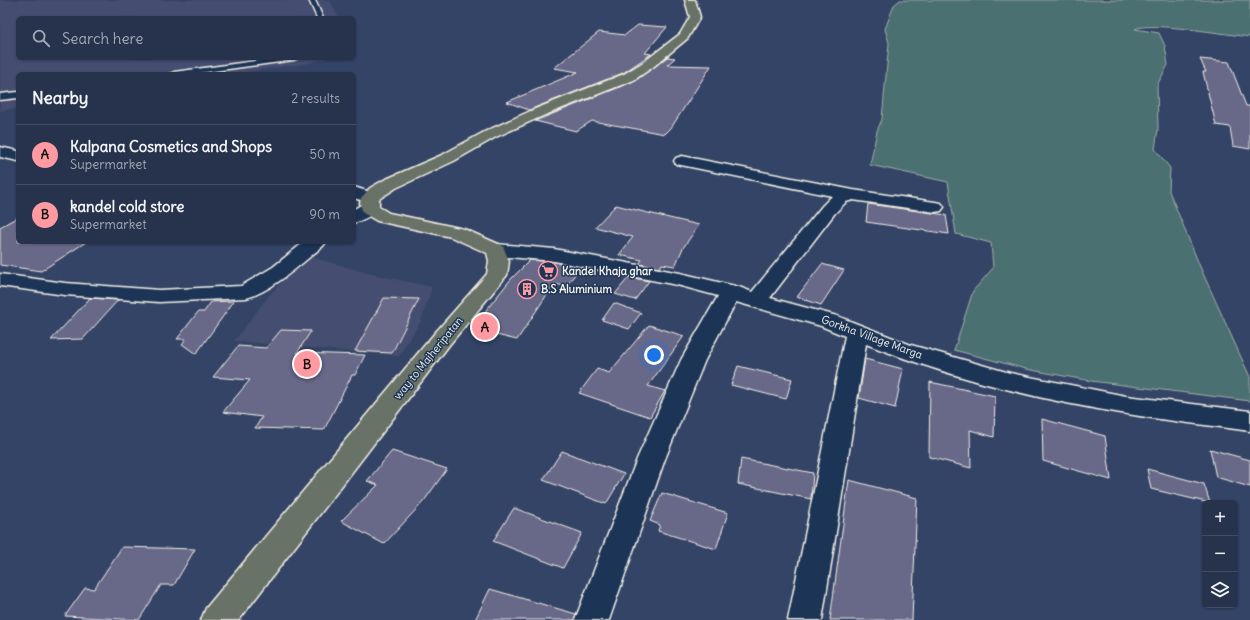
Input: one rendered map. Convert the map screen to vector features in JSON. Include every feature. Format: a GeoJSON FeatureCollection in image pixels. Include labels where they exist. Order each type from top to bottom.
{"type":"FeatureCollection","features":[{"type":"Feature","properties":{"kind":"main road"},"geometry":{"type":"LineString","coordinates":[[496,250],[457,234],[383,217],[362,203],[376,192],[390,184],[448,158],[491,134],[540,112],[629,77],[649,64],[684,36],[694,17],[690,0]]}},
{"type":"Feature","properties":{"kind":"main road","name":"way to Majheripatan"},"geometry":{"type":"LineString","coordinates":[[218,620],[442,339],[497,275],[499,261],[496,250]]}},
{"type":"Feature","properties":{"kind":"street"},"geometry":{"type":"LineString","coordinates":[[0,152],[16,156]]}},
{"type":"Feature","properties":{"kind":"street"},"geometry":{"type":"LineString","coordinates":[[682,161],[853,195],[935,207]]}},
{"type":"Feature","properties":{"kind":"street"},"geometry":{"type":"LineString","coordinates":[[757,300],[829,209],[840,198],[853,195]]}},
{"type":"Feature","properties":{"kind":"street"},"geometry":{"type":"LineString","coordinates":[[0,280],[66,289],[159,296],[246,292],[280,271],[314,244]]}},
{"type":"Feature","properties":{"kind":"street","name":"Gorkha Village Marga"},"geometry":{"type":"LineString","coordinates":[[496,250],[576,258],[680,279],[731,292],[829,321],[903,350],[1010,382],[1126,405],[1250,421]]}},
{"type":"Feature","properties":{"kind":"street"},"geometry":{"type":"LineString","coordinates":[[592,620],[651,459],[681,388],[693,360],[731,292]]}},
{"type":"Feature","properties":{"kind":"street"},"geometry":{"type":"LineString","coordinates":[[805,620],[857,332]]}},
{"type":"Feature","properties":{"kind":"lane"},"geometry":{"type":"LineString","coordinates":[[312,0],[319,16]]}},
{"type":"Feature","properties":{"kind":"lane"},"geometry":{"type":"LineString","coordinates":[[189,72],[279,60]]}},
{"type":"Feature","properties":{"kind":"lane"},"geometry":{"type":"LineString","coordinates":[[0,97],[16,95]]}},
{"type":"Feature","properties":{"kind":"shaded area"},"geometry":{"type":"Polygon","coordinates":[[[0,0],[330,0],[338,16],[16,16],[16,60],[320,60],[310,63],[246,72],[16,72],[16,108],[0,111],[0,0]]]}},
{"type":"Feature","properties":{"kind":"shaded area"},"geometry":{"type":"Polygon","coordinates":[[[307,256],[368,273],[432,287],[421,321],[399,356],[234,341],[271,293],[307,256]]]}},
{"type":"Feature","properties":{"kind":"green space"},"geometry":{"type":"Polygon","coordinates":[[[900,0],[1250,0],[1250,37],[1172,27],[1143,27],[1135,29],[1159,33],[1165,46],[1168,65],[1157,85],[1158,129],[1155,149],[1170,168],[1169,191],[1201,269],[1250,377],[1250,401],[1091,381],[1026,369],[954,350],[973,291],[993,268],[991,243],[956,234],[948,182],[870,165],[877,131],[882,119],[889,43],[885,29],[894,5],[900,0]]]}},
{"type":"Feature","properties":{"kind":"building"},"geometry":{"type":"Polygon","coordinates":[[[638,25],[667,27],[645,53],[651,54],[623,73],[529,110],[507,102],[578,72],[554,68],[599,32],[625,35],[638,25]]]}},
{"type":"Feature","properties":{"kind":"building"},"geometry":{"type":"Polygon","coordinates":[[[667,57],[675,58],[667,65],[711,66],[671,128],[665,134],[592,121],[576,131],[535,121],[635,81],[667,57]]]}},
{"type":"Feature","properties":{"kind":"building"},"geometry":{"type":"Polygon","coordinates":[[[1200,59],[1229,62],[1246,106],[1250,106],[1250,149],[1233,146],[1230,127],[1216,125],[1203,72],[1206,72],[1200,59]]]}},
{"type":"Feature","properties":{"kind":"building"},"geometry":{"type":"Polygon","coordinates":[[[868,204],[946,215],[949,234],[866,222],[868,204]]]}},
{"type":"Feature","properties":{"kind":"building"},"geometry":{"type":"Polygon","coordinates":[[[616,205],[699,225],[683,248],[675,266],[662,264],[659,268],[639,264],[642,260],[619,255],[633,237],[595,227],[616,205]]]}},
{"type":"Feature","properties":{"kind":"building"},"geometry":{"type":"Polygon","coordinates":[[[16,218],[16,244],[83,244],[41,271],[0,265],[0,227],[16,218]]]}},
{"type":"Feature","properties":{"kind":"building"},"geometry":{"type":"Polygon","coordinates":[[[530,260],[554,262],[580,268],[566,286],[554,284],[517,340],[471,329],[511,279],[530,260]]]}},
{"type":"Feature","properties":{"kind":"building"},"geometry":{"type":"Polygon","coordinates":[[[822,264],[844,270],[821,305],[797,297],[822,264]]]}},
{"type":"Feature","properties":{"kind":"building"},"geometry":{"type":"Polygon","coordinates":[[[629,277],[649,281],[635,300],[615,294],[629,277]]]}},
{"type":"Feature","properties":{"kind":"building"},"geometry":{"type":"Polygon","coordinates":[[[90,298],[118,300],[83,339],[51,340],[90,298]]]}},
{"type":"Feature","properties":{"kind":"building"},"geometry":{"type":"Polygon","coordinates":[[[384,298],[419,299],[392,353],[355,351],[384,298]]]}},
{"type":"Feature","properties":{"kind":"building"},"geometry":{"type":"Polygon","coordinates":[[[234,301],[196,354],[182,344],[186,339],[177,339],[198,312],[204,312],[211,302],[234,301]]]}},
{"type":"Feature","properties":{"kind":"building"},"geometry":{"type":"Polygon","coordinates":[[[614,303],[641,313],[629,329],[602,320],[614,303]]]}},
{"type":"Feature","properties":{"kind":"building"},"geometry":{"type":"Polygon","coordinates":[[[649,325],[684,336],[648,386],[665,391],[650,417],[579,393],[597,369],[609,373],[649,325]]]}},
{"type":"Feature","properties":{"kind":"building"},"geometry":{"type":"Polygon","coordinates":[[[281,330],[311,331],[297,353],[365,355],[355,375],[352,375],[324,430],[255,428],[262,417],[223,412],[250,380],[213,377],[238,346],[266,348],[281,330]]]}},
{"type":"Feature","properties":{"kind":"building"},"geometry":{"type":"Polygon","coordinates":[[[865,359],[903,369],[895,408],[859,398],[865,359]]]}},
{"type":"Feature","properties":{"kind":"building"},"geometry":{"type":"Polygon","coordinates":[[[738,366],[792,379],[786,399],[731,385],[738,366]]]}},
{"type":"Feature","properties":{"kind":"building"},"geometry":{"type":"Polygon","coordinates":[[[930,382],[995,396],[994,437],[970,430],[971,468],[929,457],[930,382]]]}},
{"type":"Feature","properties":{"kind":"building"},"geometry":{"type":"Polygon","coordinates":[[[1042,419],[1105,436],[1111,480],[1043,461],[1042,419]]]}},
{"type":"Feature","properties":{"kind":"building"},"geometry":{"type":"Polygon","coordinates":[[[1210,449],[1250,460],[1250,487],[1216,477],[1210,449]]]}},
{"type":"Feature","properties":{"kind":"building"},"geometry":{"type":"Polygon","coordinates":[[[392,451],[447,469],[424,501],[384,544],[341,521],[378,485],[367,481],[392,451]]]}},
{"type":"Feature","properties":{"kind":"building"},"geometry":{"type":"Polygon","coordinates":[[[562,451],[624,474],[606,504],[543,480],[562,451]]]}},
{"type":"Feature","properties":{"kind":"building"},"geometry":{"type":"Polygon","coordinates":[[[741,459],[813,473],[811,499],[738,484],[741,459]]]}},
{"type":"Feature","properties":{"kind":"building"},"geometry":{"type":"Polygon","coordinates":[[[1147,469],[1204,484],[1209,500],[1202,501],[1151,489],[1147,469]]]}},
{"type":"Feature","properties":{"kind":"building"},"geometry":{"type":"Polygon","coordinates":[[[849,480],[917,498],[912,620],[830,620],[849,480]]]}},
{"type":"Feature","properties":{"kind":"building"},"geometry":{"type":"Polygon","coordinates":[[[662,493],[728,513],[716,549],[658,531],[660,525],[650,521],[662,493]]]}},
{"type":"Feature","properties":{"kind":"building"},"geometry":{"type":"Polygon","coordinates":[[[514,508],[582,533],[563,568],[493,541],[514,508]]]}},
{"type":"Feature","properties":{"kind":"building"},"geometry":{"type":"Polygon","coordinates":[[[122,547],[195,549],[174,585],[161,585],[139,620],[65,616],[85,588],[94,589],[122,547]]]}},
{"type":"Feature","properties":{"kind":"building"},"geometry":{"type":"Polygon","coordinates":[[[490,589],[576,614],[574,620],[475,620],[490,589]]]}},
{"type":"Feature","properties":{"kind":"place","name":"Kandel Khaja ghar"},"geometry":{"type":"Point","coordinates":[548,271]}},
{"type":"Feature","properties":{"kind":"place","name":"B.S Aluminium"},"geometry":{"type":"Point","coordinates":[527,289]}},
{"type":"Feature","properties":{"kind":"place","name":"Kalpana Cosmetics and Shops"},"geometry":{"type":"Point","coordinates":[485,327]}},
{"type":"Feature","properties":{"kind":"place","name":"kandel cold store"},"geometry":{"type":"Point","coordinates":[307,364]}}]}
